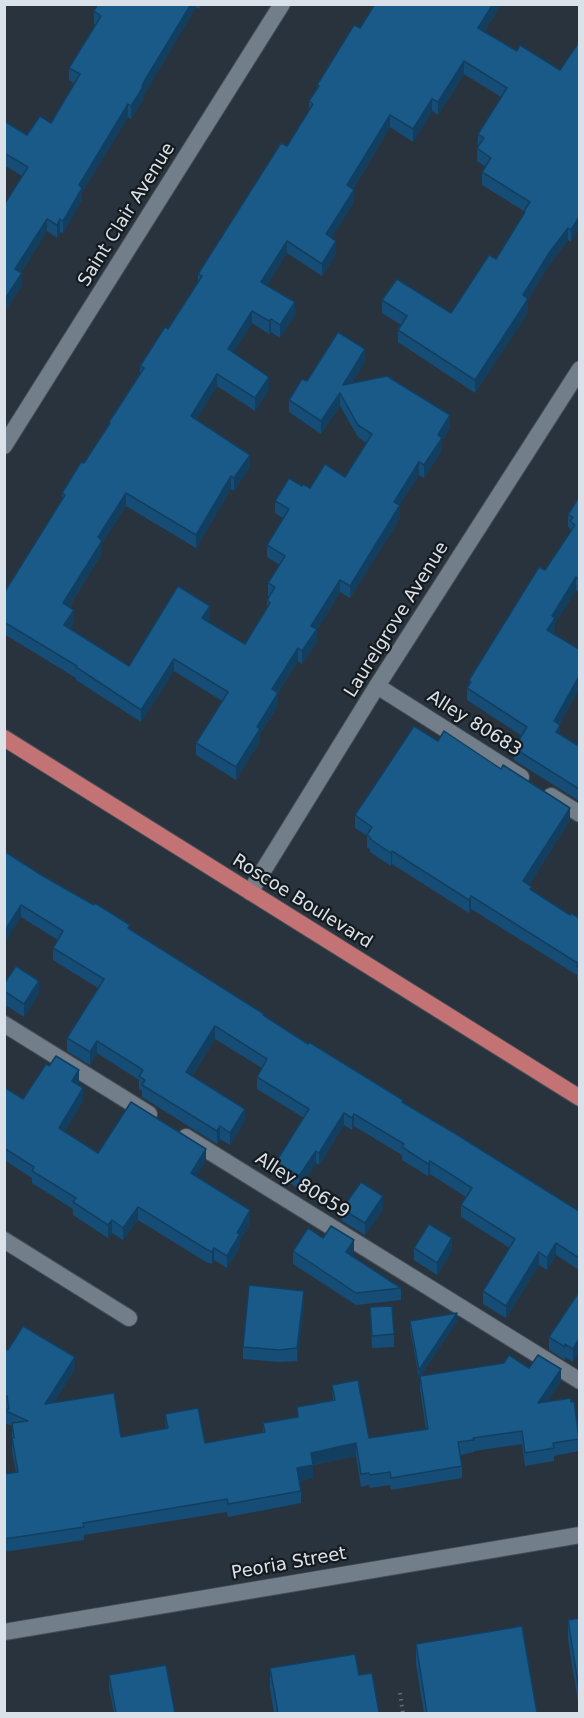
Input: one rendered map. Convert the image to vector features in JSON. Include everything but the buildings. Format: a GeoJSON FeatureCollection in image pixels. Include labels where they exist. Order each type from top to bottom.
{"type":"FeatureCollection","features":[{"type":"Feature","properties":{"kind":"main road","name":"Roscoe Boulevard"},"geometry":{"type":"LineString","coordinates":[[4,738],[579,1098]]}},
{"type":"Feature","properties":{"kind":"street","name":"Saint Clair Avenue"},"geometry":{"type":"LineString","coordinates":[[4,446],[282,4]]}},
{"type":"Feature","properties":{"kind":"street","name":"Laurelgrove Avenue"},"geometry":{"type":"LineString","coordinates":[[249,892],[579,369]]}},
{"type":"Feature","properties":{"kind":"street","name":"Alley 80683"},"geometry":{"type":"LineString","coordinates":[[377,686],[579,814]]}},
{"type":"Feature","properties":{"kind":"street","name":"Alley 80659"},"geometry":{"type":"LineString","coordinates":[[4,1024],[579,1381]]}},
{"type":"Feature","properties":{"kind":"street"},"geometry":{"type":"LineString","coordinates":[[4,1240],[129,1318]]}},
{"type":"Feature","properties":{"kind":"street","name":"Peoria Street"},"geometry":{"type":"LineString","coordinates":[[4,1632],[579,1534]]}},
{"type":"Feature","properties":{"kind":"path"},"geometry":{"type":"LineString","coordinates":[[399,1693],[403,1713]]}}]}
